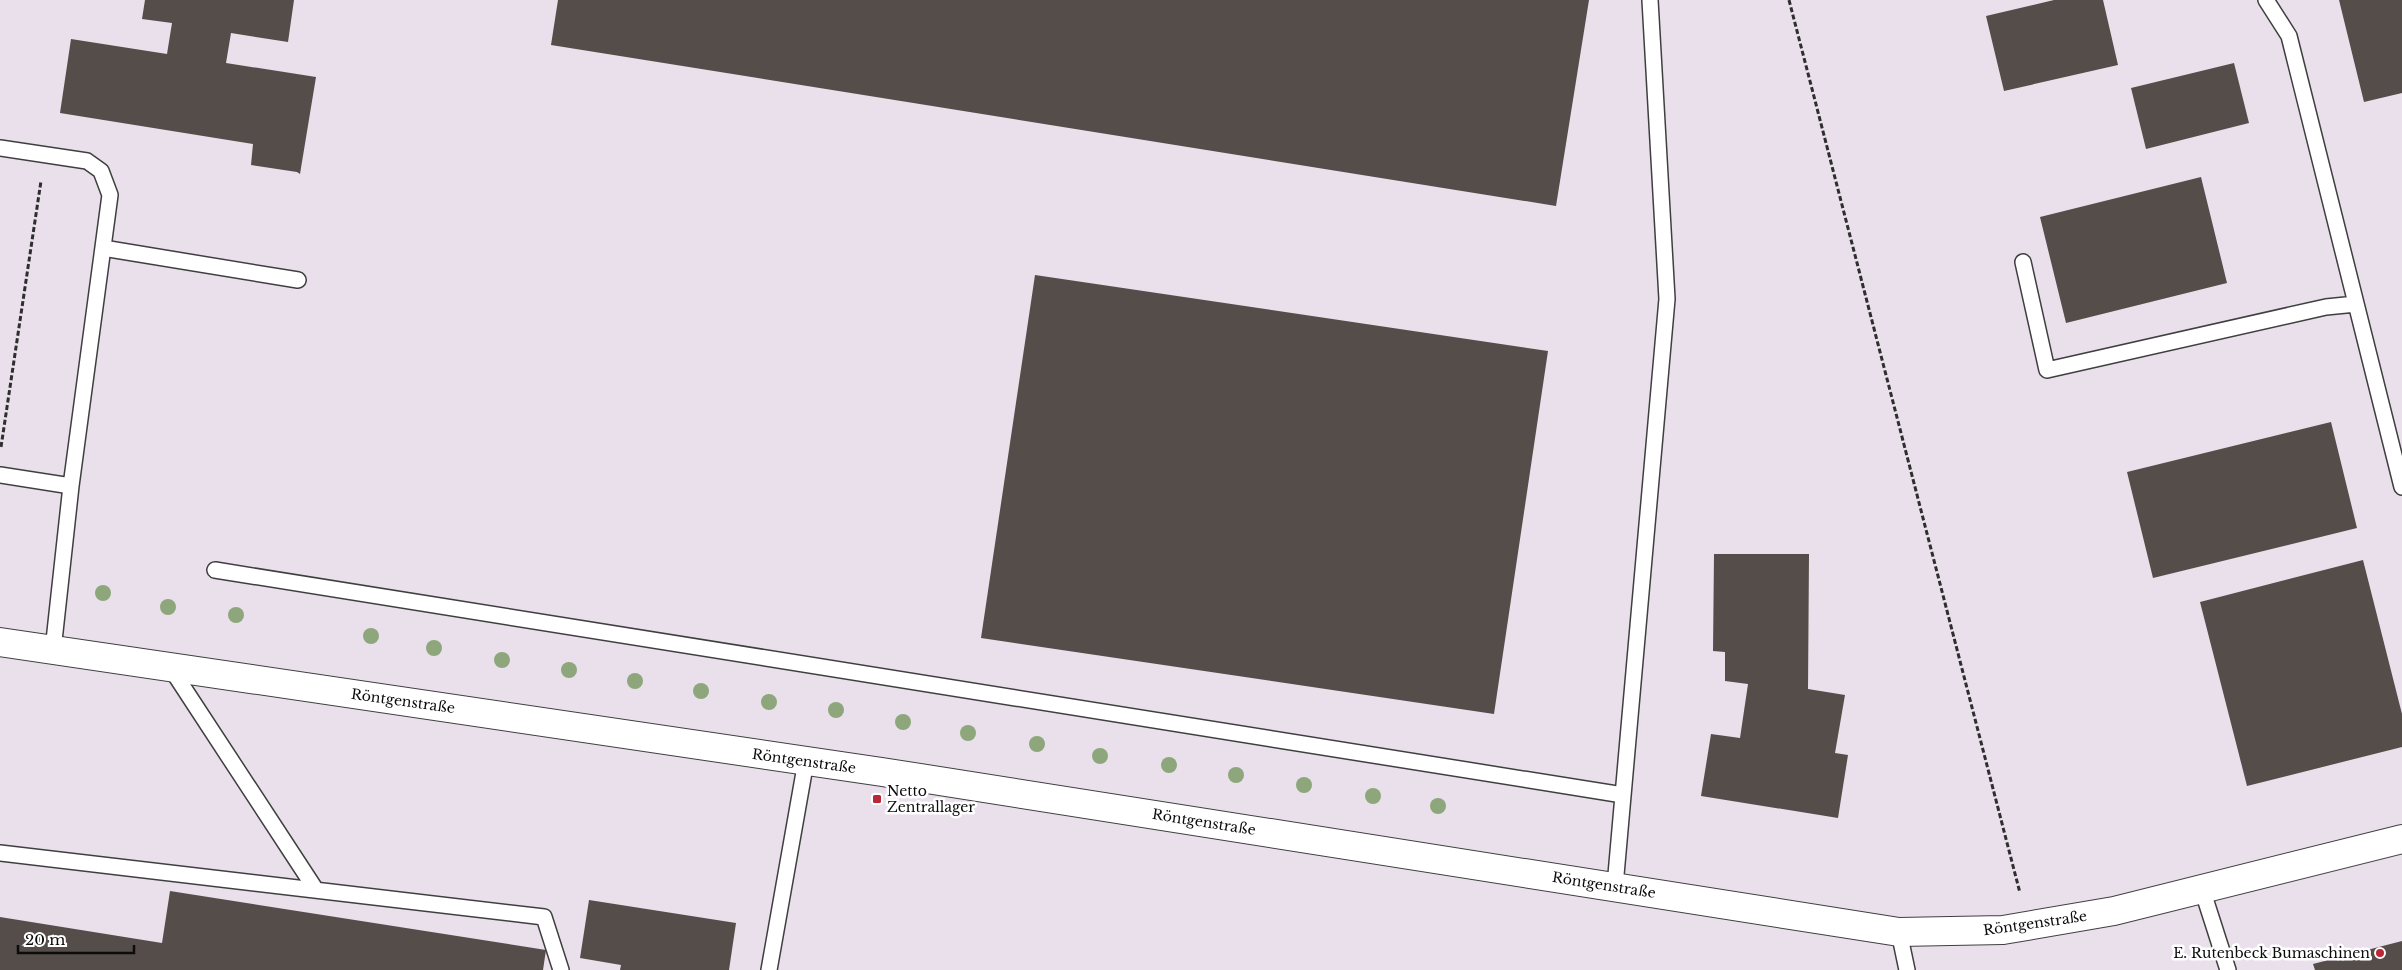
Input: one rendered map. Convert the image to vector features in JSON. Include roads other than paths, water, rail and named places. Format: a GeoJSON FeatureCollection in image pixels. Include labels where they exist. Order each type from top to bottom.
{"type":"FeatureCollection","features":[{"type":"Feature","properties":{"kind":"street","name":"Röntgenstraße"},"geometry":{"type":"LineString","coordinates":[[0,642],[806,761],[1615,886],[1899,932],[2003,930],[2114,911],[2402,839]]}},
{"type":"Feature","properties":{"kind":"lane"},"geometry":{"type":"LineString","coordinates":[[1615,886],[1667,299],[1650,0]]}},
{"type":"Feature","properties":{"kind":"lane"},"geometry":{"type":"LineString","coordinates":[[2266,0],[2289,36],[2402,487]]}},
{"type":"Feature","properties":{"kind":"lane"},"geometry":{"type":"LineString","coordinates":[[0,148],[87,161],[101,171],[110,195],[71,486],[53,650]]}},
{"type":"Feature","properties":{"kind":"lane"},"geometry":{"type":"LineString","coordinates":[[103,248],[298,280]]}},
{"type":"Feature","properties":{"kind":"lane"},"geometry":{"type":"LineString","coordinates":[[2023,262],[2047,370],[2326,308],[2356,304]]}},
{"type":"Feature","properties":{"kind":"lane"},"geometry":{"type":"LineString","coordinates":[[0,475],[71,486]]}},
{"type":"Feature","properties":{"kind":"lane"},"geometry":{"type":"LineString","coordinates":[[215,570],[1623,795]]}},
{"type":"Feature","properties":{"kind":"lane"},"geometry":{"type":"LineString","coordinates":[[170,666],[316,890]]}},
{"type":"Feature","properties":{"kind":"lane"},"geometry":{"type":"LineString","coordinates":[[769,970],[806,761]]}},
{"type":"Feature","properties":{"kind":"lane"},"geometry":{"type":"LineString","coordinates":[[0,853],[544,917],[561,970]]}},
{"type":"Feature","properties":{"kind":"lane"},"geometry":{"type":"LineString","coordinates":[[2202,889],[2228,970]]}},
{"type":"Feature","properties":{"kind":"lane"},"geometry":{"type":"LineString","coordinates":[[1899,932],[1906,970]]}},
{"type":"Feature","properties":{"kind":"place","name":"Netto Zentrallager"},"geometry":{"type":"Point","coordinates":[877,799]}},
{"type":"Feature","properties":{"kind":"place","name":"E. Rutenbeck Bumaschinen"},"geometry":{"type":"Point","coordinates":[2380,953]}}]}
